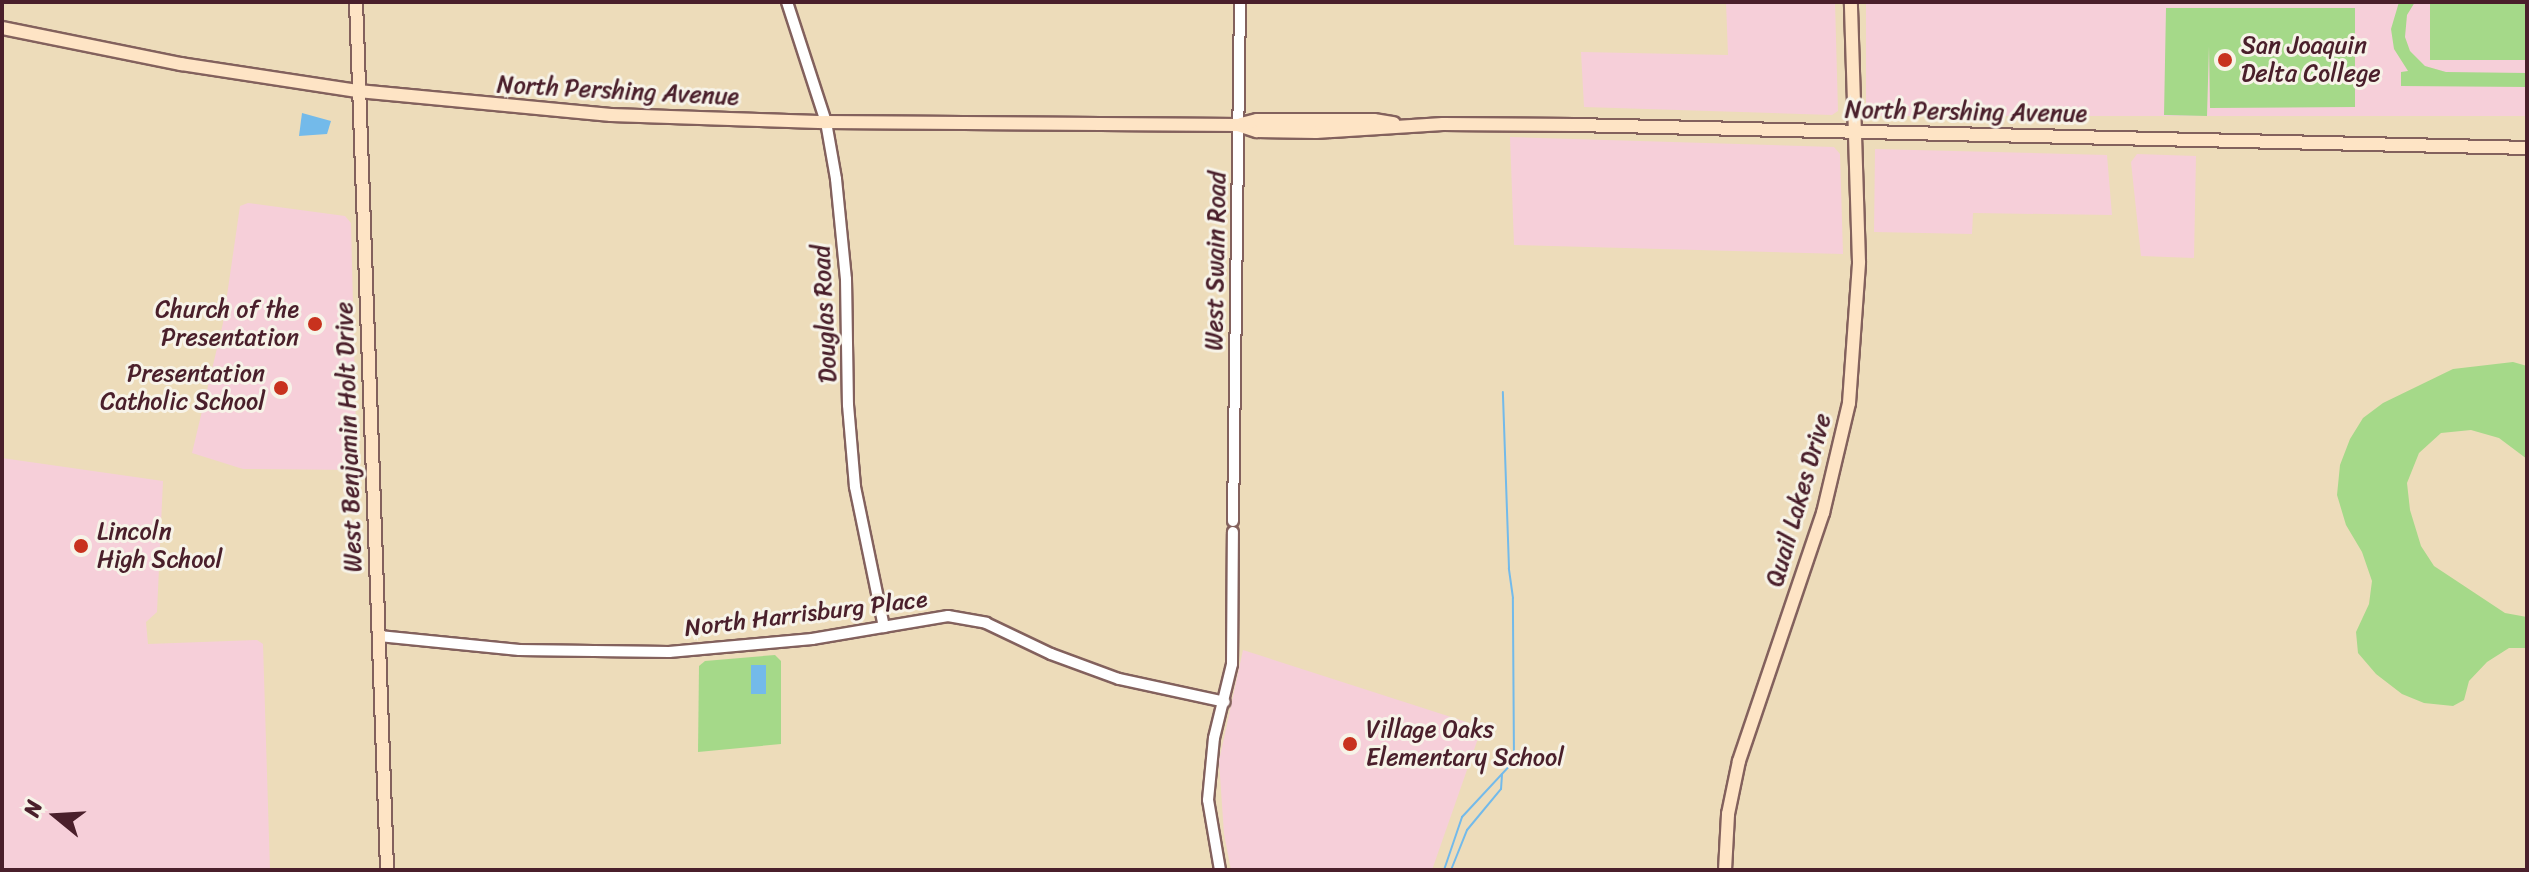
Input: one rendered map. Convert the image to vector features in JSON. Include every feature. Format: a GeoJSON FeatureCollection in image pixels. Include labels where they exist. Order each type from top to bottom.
{"type":"FeatureCollection","features":[{"type":"Feature","properties":{"kind":"main road","name":"West Benjamin Holt Drive"},"geometry":{"type":"LineString","coordinates":[[356,2],[387,870]]}},
{"type":"Feature","properties":{"kind":"main road","name":"Quail Lakes Drive"},"geometry":{"type":"LineString","coordinates":[[1725,870],[1727,824],[1739,761],[1826,505],[1849,403],[1858,289],[1851,2]]}},
{"type":"Feature","properties":{"kind":"main road","name":"North Pershing Avenue"},"geometry":{"type":"LineString","coordinates":[[2,28],[181,64],[358,91],[611,115],[826,122],[1238,125],[1257,131],[1316,132],[1374,131],[1404,125],[1575,125],[2527,148]]}},
{"type":"Feature","properties":{"kind":"street","name":"Douglas Road"},"geometry":{"type":"LineString","coordinates":[[787,2],[826,122],[844,249],[848,405],[855,487],[884,627]]}},
{"type":"Feature","properties":{"kind":"street","name":"West Swain Road"},"geometry":{"type":"LineString","coordinates":[[1220,870],[1208,800],[1214,738],[1232,664],[1240,2]]}},
{"type":"Feature","properties":{"kind":"street","name":"North Harrisburg Place"},"geometry":{"type":"LineString","coordinates":[[379,636],[519,650],[618,653],[753,646],[948,616],[975,619],[1102,673],[1225,702]]}},
{"type":"Feature","properties":{"kind":"shaded area"},"geometry":{"type":"Polygon","coordinates":[[[1726,2],[1835,2],[1838,111],[1832,115],[1584,107],[1581,52],[1728,55],[1726,2]]]}},
{"type":"Feature","properties":{"kind":"shaded area","name":"San Joaquin Delta College"},"geometry":{"type":"Polygon","coordinates":[[[1866,2],[2527,2],[2527,116],[1866,116],[1866,2]]]}},
{"type":"Feature","properties":{"kind":"shaded area"},"geometry":{"type":"Polygon","coordinates":[[[1510,137],[1834,147],[1840,154],[1843,254],[1514,245],[1510,137]]]}},
{"type":"Feature","properties":{"kind":"shaded area"},"geometry":{"type":"Polygon","coordinates":[[[1875,149],[2107,155],[2112,215],[1973,213],[1972,234],[1874,232],[1875,149]]]}},
{"type":"Feature","properties":{"kind":"shaded area"},"geometry":{"type":"Polygon","coordinates":[[[2137,154],[2196,156],[2194,258],[2141,256],[2131,162],[2137,154]]]}},
{"type":"Feature","properties":{"kind":"shaded area","name":"Presentation Catholic School"},"geometry":{"type":"Polygon","coordinates":[[[248,203],[345,216],[351,223],[357,470],[243,469],[192,453],[223,323],[240,206],[248,203]]]}},
{"type":"Feature","properties":{"kind":"shaded area"},"geometry":{"type":"Polygon","coordinates":[[[2,458],[163,481],[157,612],[146,622],[148,644],[257,640],[263,644],[270,870],[2,870],[2,458]]]}},
{"type":"Feature","properties":{"kind":"shaded area","name":"Village Oaks Elementary School"},"geometry":{"type":"Polygon","coordinates":[[[1243,650],[1482,727],[1432,870],[1231,870],[1224,834],[1219,761],[1243,650]]]}},
{"type":"Feature","properties":{"kind":"green space"},"geometry":{"type":"Polygon","coordinates":[[[2399,2],[2415,2],[2407,15],[2405,37],[2410,51],[2425,66],[2446,72],[2527,73],[2527,87],[2401,86],[2401,72],[2408,71],[2394,49],[2391,29],[2399,2]]]}},
{"type":"Feature","properties":{"kind":"green space"},"geometry":{"type":"Polygon","coordinates":[[[2430,2],[2527,2],[2527,60],[2430,60],[2430,2]]]}},
{"type":"Feature","properties":{"kind":"green space"},"geometry":{"type":"Polygon","coordinates":[[[2166,8],[2355,8],[2355,107],[2210,108],[2209,46],[2207,116],[2164,115],[2166,8]]]}},
{"type":"Feature","properties":{"kind":"green space"},"geometry":{"type":"Polygon","coordinates":[[[2513,362],[2527,366],[2527,459],[2499,438],[2471,430],[2441,433],[2419,453],[2407,483],[2410,510],[2421,546],[2434,566],[2505,613],[2527,617],[2527,648],[2509,648],[2487,662],[2469,681],[2464,700],[2453,706],[2424,703],[2402,694],[2376,674],[2358,653],[2356,632],[2369,604],[2372,581],[2362,552],[2346,525],[2337,495],[2340,465],[2350,439],[2363,418],[2383,403],[2453,369],[2513,362]]]}},
{"type":"Feature","properties":{"kind":"green space"},"geometry":{"type":"Polygon","coordinates":[[[775,655],[781,661],[781,744],[698,752],[699,666],[705,661],[775,655]]]}},
{"type":"Feature","properties":{"kind":"water"},"geometry":{"type":"Polygon","coordinates":[[[302,113],[331,121],[327,134],[299,136],[302,113]]]}},
{"type":"Feature","properties":{"kind":"water"},"geometry":{"type":"Polygon","coordinates":[[[751,665],[766,665],[766,694],[751,694],[751,665]]]}},
{"type":"Feature","properties":{"kind":"waterway"},"geometry":{"type":"LineString","coordinates":[[1444,870],[1462,817],[1514,761],[1513,598],[1509,568],[1503,392]]}},
{"type":"Feature","properties":{"kind":"waterway"},"geometry":{"type":"LineString","coordinates":[[1451,870],[1467,830],[1501,789],[1502,774]]}},
{"type":"Feature","properties":{"kind":"place","name":"San Joaquin Delta College"},"geometry":{"type":"Point","coordinates":[2225,60]}},
{"type":"Feature","properties":{"kind":"place","name":"Church of the Presentation"},"geometry":{"type":"Point","coordinates":[315,324]}},
{"type":"Feature","properties":{"kind":"place","name":"Presentation Catholic School"},"geometry":{"type":"Point","coordinates":[281,388]}},
{"type":"Feature","properties":{"kind":"place","name":"Lincoln High School"},"geometry":{"type":"Point","coordinates":[81,546]}},
{"type":"Feature","properties":{"kind":"place","name":"Village Oaks Elementary School"},"geometry":{"type":"Point","coordinates":[1350,744]}}]}
